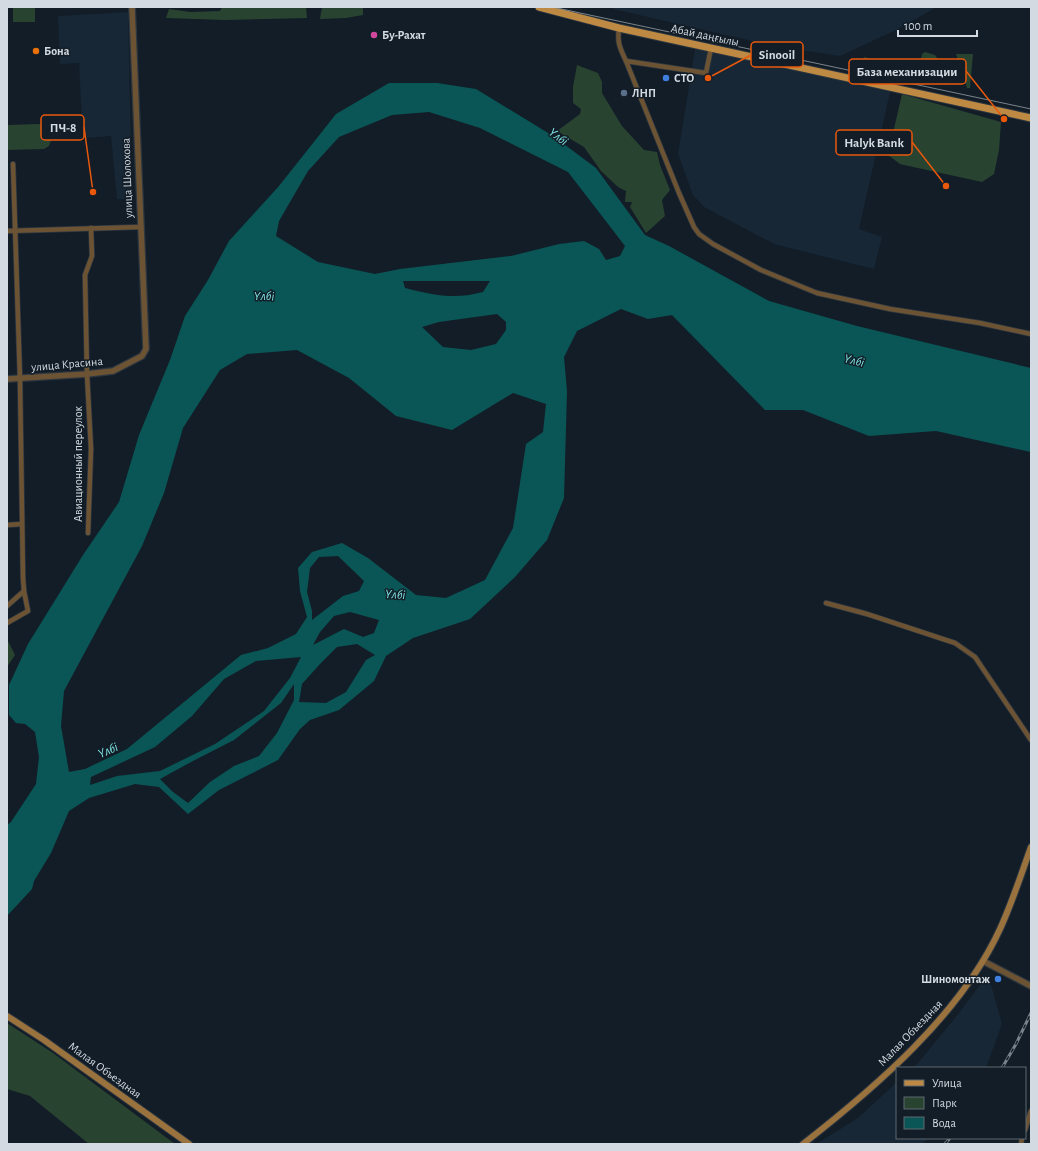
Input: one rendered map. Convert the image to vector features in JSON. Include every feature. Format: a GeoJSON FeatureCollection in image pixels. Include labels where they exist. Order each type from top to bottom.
{"type":"FeatureCollection","features":[{"type":"Feature","properties":{"kind":"main road","name":"Абай даңғылы"},"geometry":{"type":"LineString","coordinates":[[539,7],[619,28],[1031,118]]}},
{"type":"Feature","properties":{"kind":"main road","name":"Малая Объездная"},"geometry":{"type":"LineString","coordinates":[[803,1144],[871,1088],[911,1050],[958,997],[982,961],[1000,930],[1031,847]]}},
{"type":"Feature","properties":{"kind":"main road","name":"Малая Объездная"},"geometry":{"type":"LineString","coordinates":[[7,1016],[44,1040],[189,1144]]}},
{"type":"Feature","properties":{"kind":"street","name":"улица Шолохова"},"geometry":{"type":"LineString","coordinates":[[132,7],[146,349]]}},
{"type":"Feature","properties":{"kind":"street"},"geometry":{"type":"LineString","coordinates":[[619,28],[618,43],[679,193],[699,234],[755,267],[817,293],[890,309],[980,323],[1031,334]]}},
{"type":"Feature","properties":{"kind":"street"},"geometry":{"type":"LineString","coordinates":[[626,61],[706,73],[711,48]]}},
{"type":"Feature","properties":{"kind":"street"},"geometry":{"type":"LineString","coordinates":[[7,623],[28,611],[24,591],[20,379],[13,164]]}},
{"type":"Feature","properties":{"kind":"street"},"geometry":{"type":"LineString","coordinates":[[7,231],[140,227]]}},
{"type":"Feature","properties":{"kind":"street","name":"Авиационный переулок"},"geometry":{"type":"LineString","coordinates":[[88,533],[91,449],[87,374],[85,275],[92,256],[91,228]]}},
{"type":"Feature","properties":{"kind":"street","name":"улица Красина"},"geometry":{"type":"LineString","coordinates":[[7,380],[113,371],[142,356],[146,349]]}},
{"type":"Feature","properties":{"kind":"street"},"geometry":{"type":"LineString","coordinates":[[7,525],[22,524]]}},
{"type":"Feature","properties":{"kind":"street"},"geometry":{"type":"LineString","coordinates":[[7,606],[24,591]]}},
{"type":"Feature","properties":{"kind":"street"},"geometry":{"type":"LineString","coordinates":[[826,603],[867,614],[955,643],[975,658],[1031,740]]}},
{"type":"Feature","properties":{"kind":"street"},"geometry":{"type":"LineString","coordinates":[[982,961],[1031,986]]}},
{"type":"Feature","properties":{"kind":"street"},"geometry":{"type":"LineString","coordinates":[[1026,1127],[1031,1111]]}},
{"type":"Feature","properties":{"kind":"shaded area"},"geometry":{"type":"Polygon","coordinates":[[[613,7],[937,7],[898,29],[840,56],[774,46],[613,9],[613,7]]]}},
{"type":"Feature","properties":{"kind":"shaded area"},"geometry":{"type":"Polygon","coordinates":[[[128,12],[132,199],[117,199],[111,136],[83,138],[79,63],[60,64],[58,16],[128,12]]]}},
{"type":"Feature","properties":{"kind":"shaded area"},"geometry":{"type":"Polygon","coordinates":[[[695,49],[890,92],[859,229],[882,237],[874,269],[774,244],[704,207],[693,195],[678,154],[695,49]]]}},
{"type":"Feature","properties":{"kind":"shaded area"},"geometry":{"type":"Polygon","coordinates":[[[988,974],[1002,1024],[986,1067],[914,1067],[919,1062],[959,1013],[988,974]]]}},
{"type":"Feature","properties":{"kind":"shaded area"},"geometry":{"type":"Polygon","coordinates":[[[896,1083],[896,1139],[928,1139],[922,1144],[816,1144],[858,1118],[896,1083]]]}},
{"type":"Feature","properties":{"kind":"green space"},"geometry":{"type":"Polygon","coordinates":[[[222,7],[306,7],[307,18],[225,20],[166,18],[169,9],[190,12],[220,11],[222,7]]]}},
{"type":"Feature","properties":{"kind":"green space"},"geometry":{"type":"Polygon","coordinates":[[[322,7],[363,7],[363,15],[346,18],[320,19],[322,7]]]}},
{"type":"Feature","properties":{"kind":"green space"},"geometry":{"type":"Polygon","coordinates":[[[13,8],[35,8],[35,22],[13,22],[13,8]]]}},
{"type":"Feature","properties":{"kind":"green space"},"geometry":{"type":"Polygon","coordinates":[[[925,52],[935,55],[950,77],[947,85],[918,78],[922,54],[925,52]]]}},
{"type":"Feature","properties":{"kind":"green space"},"geometry":{"type":"Polygon","coordinates":[[[956,54],[973,54],[970,88],[967,88],[956,54]]]}},
{"type":"Feature","properties":{"kind":"green space"},"geometry":{"type":"Polygon","coordinates":[[[864,57],[871,59],[873,63],[872,69],[860,66],[864,57]]]}},
{"type":"Feature","properties":{"kind":"green space"},"geometry":{"type":"Polygon","coordinates":[[[577,65],[598,73],[602,82],[602,93],[622,126],[644,150],[657,152],[660,165],[670,190],[662,200],[665,216],[646,233],[630,207],[632,202],[625,202],[626,191],[618,187],[601,171],[584,147],[557,131],[580,114],[581,109],[573,103],[573,87],[577,65]]]}},
{"type":"Feature","properties":{"kind":"green space"},"geometry":{"type":"Polygon","coordinates":[[[902,94],[1001,122],[999,150],[994,174],[982,182],[900,164],[888,155],[902,94]]]}},
{"type":"Feature","properties":{"kind":"green space"},"geometry":{"type":"Polygon","coordinates":[[[39,124],[47,128],[52,137],[49,146],[44,149],[7,150],[7,125],[39,124]]]}},
{"type":"Feature","properties":{"kind":"green space"},"geometry":{"type":"Polygon","coordinates":[[[7,639],[15,655],[7,667],[7,639]]]}},
{"type":"Feature","properties":{"kind":"green space"},"geometry":{"type":"Polygon","coordinates":[[[7,1023],[53,1053],[175,1144],[89,1144],[30,1096],[7,1089],[7,1023]]]}},
{"type":"Feature","properties":{"kind":"water","name":"Үлбі"},"geometry":{"type":"Polygon","coordinates":[[[389,83],[437,83],[476,89],[553,136],[596,168],[645,235],[669,246],[769,301],[857,326],[1031,368],[1031,452],[936,431],[869,436],[803,410],[765,410],[672,315],[648,319],[621,309],[577,331],[564,357],[567,391],[564,498],[547,540],[515,577],[470,619],[413,638],[386,656],[374,681],[339,710],[310,720],[300,729],[278,760],[219,790],[188,814],[159,787],[135,784],[89,798],[69,811],[51,853],[34,881],[32,889],[7,916],[7,825],[11,822],[36,784],[39,757],[35,732],[25,724],[16,723],[9,715],[9,685],[28,644],[83,555],[119,502],[139,435],[170,360],[185,316],[208,280],[229,241],[279,186],[336,114],[389,83]],[[429,112],[392,115],[339,137],[308,171],[279,221],[276,236],[318,262],[375,274],[400,269],[511,256],[559,244],[584,241],[599,249],[606,260],[620,256],[625,246],[568,172],[480,128],[429,112]],[[403,281],[405,288],[444,296],[462,296],[483,292],[490,281],[403,281]],[[497,314],[439,322],[422,327],[443,347],[471,350],[496,344],[506,330],[506,322],[497,314]],[[297,350],[247,354],[220,370],[183,428],[164,493],[142,546],[64,691],[61,726],[69,772],[85,769],[127,749],[241,655],[268,648],[296,634],[307,617],[300,591],[298,568],[312,552],[342,543],[368,558],[416,595],[446,598],[485,580],[513,528],[526,444],[543,432],[546,404],[513,393],[452,430],[396,416],[349,378],[297,350]],[[338,556],[319,557],[310,568],[307,592],[312,611],[312,620],[343,596],[359,591],[364,581],[338,556]],[[350,612],[334,616],[320,632],[313,645],[344,629],[363,637],[374,633],[379,620],[350,612]],[[357,644],[337,647],[302,684],[299,702],[326,703],[346,692],[366,660],[375,655],[357,644]],[[301,657],[256,661],[224,679],[192,716],[155,747],[91,777],[90,785],[117,776],[160,771],[215,744],[264,711],[290,678],[301,657]],[[294,684],[281,703],[234,740],[160,779],[173,792],[188,803],[210,782],[234,766],[259,756],[277,733],[294,700],[294,684]]]}},
{"type":"Feature","properties":{"kind":"tram line"},"geometry":{"type":"LineString","coordinates":[[552,7],[1031,109]]}},
{"type":"Feature","properties":{"kind":"railway"},"geometry":{"type":"LineString","coordinates":[[1003,1067],[1031,1013]]}},
{"type":"Feature","properties":{"kind":"railway"},"geometry":{"type":"LineString","coordinates":[[945,1144],[949,1139]]}},
{"type":"Feature","properties":{"kind":"place","name":"Бу-Рахат"},"geometry":{"type":"Point","coordinates":[374,35]}},
{"type":"Feature","properties":{"kind":"place","name":"Бона"},"geometry":{"type":"Point","coordinates":[36,51]}},
{"type":"Feature","properties":{"kind":"place","name":"СТО"},"geometry":{"type":"Point","coordinates":[666,78]}},
{"type":"Feature","properties":{"kind":"place","name":"Sinooil"},"geometry":{"type":"Point","coordinates":[708,78]}},
{"type":"Feature","properties":{"kind":"place","name":"ЛНП"},"geometry":{"type":"Point","coordinates":[624,93]}},
{"type":"Feature","properties":{"kind":"place","name":"База механизации"},"geometry":{"type":"Point","coordinates":[1004,119]}},
{"type":"Feature","properties":{"kind":"place","name":"Halyk Bank"},"geometry":{"type":"Point","coordinates":[946,186]}},
{"type":"Feature","properties":{"kind":"place","name":"ПЧ-8"},"geometry":{"type":"Point","coordinates":[93,192]}},
{"type":"Feature","properties":{"kind":"place","name":"Шиномонтаж"},"geometry":{"type":"Point","coordinates":[998,979]}}]}
